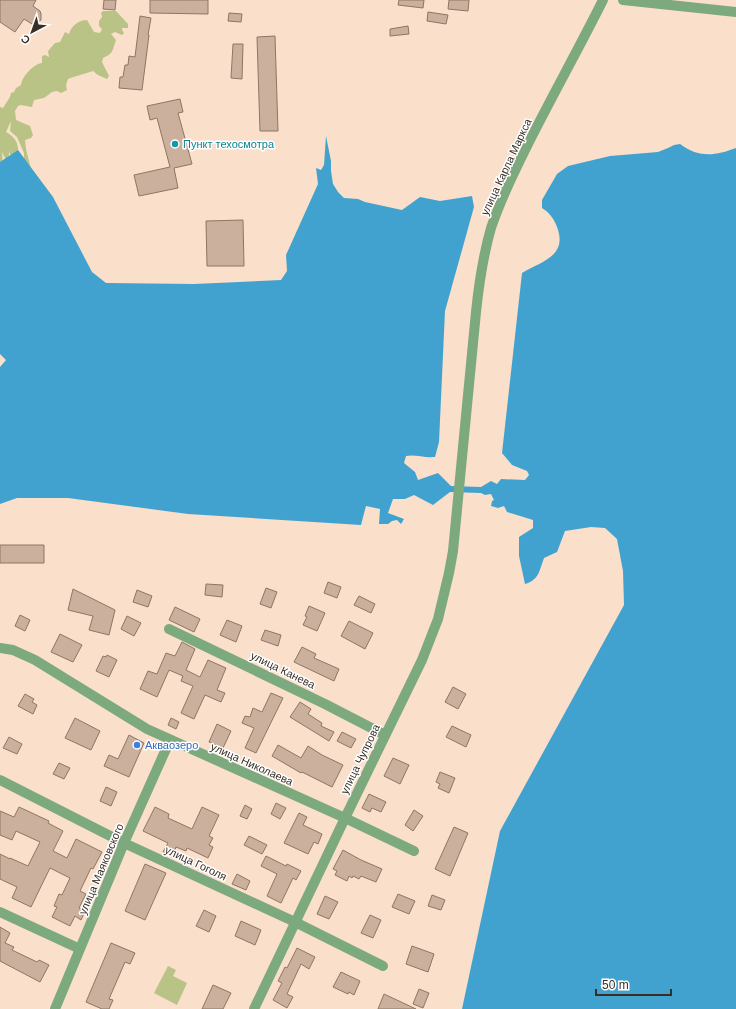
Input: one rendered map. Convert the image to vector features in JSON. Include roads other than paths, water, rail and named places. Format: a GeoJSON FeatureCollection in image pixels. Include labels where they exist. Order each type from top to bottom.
{"type":"FeatureCollection","features":[{"type":"Feature","properties":{"kind":"street","name":"улица Карла Маркса"},"geometry":{"type":"LineString","coordinates":[[457,509],[480,275],[491,228],[498,208],[521,159],[603,0]]}},
{"type":"Feature","properties":{"kind":"street"},"geometry":{"type":"LineString","coordinates":[[623,0],[736,12]]}},
{"type":"Feature","properties":{"kind":"street","name":"улица Чупрова"},"geometry":{"type":"LineString","coordinates":[[254,1009],[344,818],[422,660],[438,619],[449,573],[453,551],[457,509]]}},
{"type":"Feature","properties":{"kind":"street","name":"улица Канева"},"geometry":{"type":"LineString","coordinates":[[169,629],[325,704],[385,735]]}},
{"type":"Feature","properties":{"kind":"street","name":"улица Николаева"},"geometry":{"type":"LineString","coordinates":[[0,648],[13,650],[35,660],[147,729],[414,851]]}},
{"type":"Feature","properties":{"kind":"street","name":"улица Маяковского"},"geometry":{"type":"LineString","coordinates":[[55,1009],[124,843],[170,740]]}},
{"type":"Feature","properties":{"kind":"street","name":"улица Гоголя"},"geometry":{"type":"LineString","coordinates":[[0,780],[124,843],[295,922],[383,966]]}},
{"type":"Feature","properties":{"kind":"street"},"geometry":{"type":"LineString","coordinates":[[0,912],[80,949]]}},
{"type":"Feature","properties":{"kind":"water"},"geometry":{"type":"Polygon","coordinates":[[[326,136],[331,161],[333,184],[344,198],[358,199],[365,202],[402,210],[420,197],[440,201],[472,196],[474,207],[445,311],[439,442],[435,457],[413,455],[406,456],[404,463],[415,472],[418,480],[438,473],[451,486],[481,487],[491,481],[497,484],[501,479],[525,480],[529,475],[527,471],[512,465],[502,453],[522,273],[545,261],[556,251],[559,245],[556,224],[549,214],[542,208],[542,200],[557,174],[568,166],[610,156],[658,152],[680,144],[687,149],[701,154],[721,153],[736,148],[736,1009],[462,1009],[500,831],[624,605],[623,571],[617,539],[605,528],[591,527],[565,531],[557,552],[544,558],[536,577],[525,584],[519,556],[519,537],[533,528],[533,520],[507,512],[504,506],[498,508],[491,506],[492,501],[494,500],[491,494],[485,495],[481,493],[450,492],[433,505],[414,495],[405,499],[393,499],[388,513],[404,519],[401,524],[397,520],[388,524],[379,524],[380,509],[366,506],[361,525],[188,514],[68,498],[17,498],[0,504],[0,367],[6,360],[0,354],[0,162],[18,150],[53,197],[92,272],[106,283],[194,284],[281,280],[287,271],[286,255],[318,184],[316,168],[321,170],[324,165],[326,136]]]}},
{"type":"Feature","properties":{"kind":"place","name":"Пункт техосмотра"},"geometry":{"type":"Point","coordinates":[175,144]}},
{"type":"Feature","properties":{"kind":"place","name":"Акваозеро"},"geometry":{"type":"Point","coordinates":[137,745]}}]}
